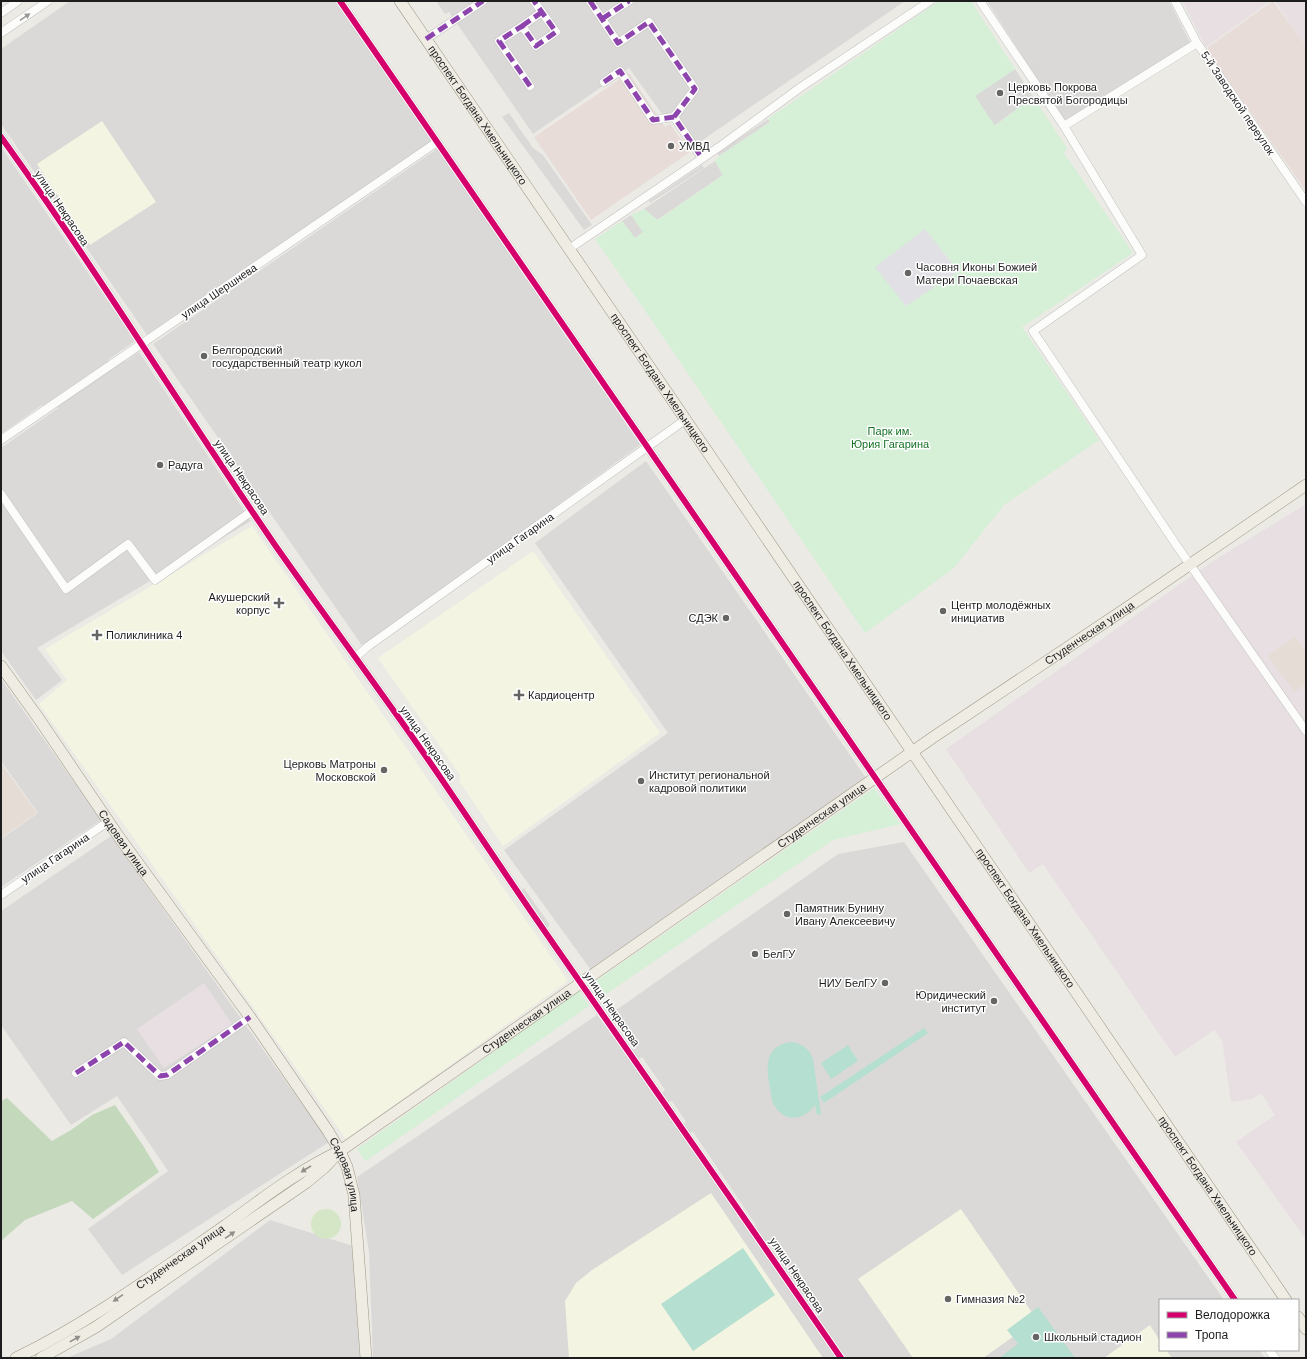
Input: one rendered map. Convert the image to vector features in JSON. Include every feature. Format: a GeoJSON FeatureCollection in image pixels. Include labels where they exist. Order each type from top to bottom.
{"type":"FeatureCollection","features":[{"type":"Feature","properties":{"kind":"main road","name":"проспект Богдана Хмельницкого"},"geometry":{"type":"LineString","coordinates":[[400,1],[1285,1299]]}},
{"type":"Feature","properties":{"kind":"main road","name":"Студенческая улица"},"geometry":{"type":"LineString","coordinates":[[16,1358],[90,1317],[201,1242],[300,1172],[320,1160],[340,1151],[912,752],[1306,484]]}},
{"type":"Feature","properties":{"kind":"main road","name":"Садовая улица"},"geometry":{"type":"LineString","coordinates":[[1,666],[108,821],[250,1017],[340,1151],[348,1167],[354,1195],[366,1358]]}},
{"type":"Feature","properties":{"kind":"main road","name":"Студенческая улица"},"geometry":{"type":"LineString","coordinates":[[41,1358],[96,1327],[307,1182],[325,1167],[340,1151]]}},
{"type":"Feature","properties":{"kind":"main road"},"geometry":{"type":"LineString","coordinates":[[1299,1318],[1306,1329]]}},
{"type":"Feature","properties":{"kind":"street"},"geometry":{"type":"LineString","coordinates":[[1,13],[18,1]]}},
{"type":"Feature","properties":{"kind":"street"},"geometry":{"type":"LineString","coordinates":[[1,33],[48,1]]}},
{"type":"Feature","properties":{"kind":"street"},"geometry":{"type":"LineString","coordinates":[[340,1],[1234,1299]]}},
{"type":"Feature","properties":{"kind":"street"},"geometry":{"type":"LineString","coordinates":[[426,39],[483,1]]}},
{"type":"Feature","properties":{"kind":"street"},"geometry":{"type":"LineString","coordinates":[[522,26],[536,46],[556,32],[534,1]]}},
{"type":"Feature","properties":{"kind":"street"},"geometry":{"type":"LineString","coordinates":[[590,1],[618,43],[649,22],[695,88],[674,117],[653,120],[620,71],[604,82]]}},
{"type":"Feature","properties":{"kind":"street"},"geometry":{"type":"LineString","coordinates":[[602,19],[629,1]]}},
{"type":"Feature","properties":{"kind":"street"},"geometry":{"type":"LineString","coordinates":[[569,249],[702,158],[801,87],[930,1]]}},
{"type":"Feature","properties":{"kind":"street"},"geometry":{"type":"LineString","coordinates":[[980,1],[1064,126],[1142,255],[1033,331],[1190,564],[1306,731]]}},
{"type":"Feature","properties":{"kind":"street","name":"5-й Заводской переулок"},"geometry":{"type":"LineString","coordinates":[[1176,1],[1197,43],[1306,202]]}},
{"type":"Feature","properties":{"kind":"street"},"geometry":{"type":"LineString","coordinates":[[530,86],[500,42],[542,12]]}},
{"type":"Feature","properties":{"kind":"street"},"geometry":{"type":"LineString","coordinates":[[1064,126],[1197,43]]}},
{"type":"Feature","properties":{"kind":"street"},"geometry":{"type":"LineString","coordinates":[[674,117],[702,158]]}},
{"type":"Feature","properties":{"kind":"street","name":"улица Некрасова"},"geometry":{"type":"LineString","coordinates":[[1,137],[276,546],[420,748],[547,936],[660,1096],[712,1173],[746,1219],[841,1358]]}},
{"type":"Feature","properties":{"kind":"street","name":"улица Шершнева"},"geometry":{"type":"LineString","coordinates":[[1,440],[438,142]]}},
{"type":"Feature","properties":{"kind":"street","name":"улица Гагарина"},"geometry":{"type":"LineString","coordinates":[[356,657],[373,642],[648,448],[685,420]]}},
{"type":"Feature","properties":{"kind":"street"},"geometry":{"type":"LineString","coordinates":[[1,494],[66,589],[128,544],[155,580],[252,511]]}},
{"type":"Feature","properties":{"kind":"street","name":"улица Гагарина"},"geometry":{"type":"LineString","coordinates":[[1,895],[108,821]]}},
{"type":"Feature","properties":{"kind":"street"},"geometry":{"type":"LineString","coordinates":[[76,1073],[124,1042],[160,1076],[167,1075],[250,1017]]}},
{"type":"Feature","properties":{"kind":"shaded area"},"geometry":{"type":"Polygon","coordinates":[[[70,1],[337,1],[433,140],[147,335],[1,124],[1,49],[70,1]]]}},
{"type":"Feature","properties":{"kind":"shaded area"},"geometry":{"type":"Polygon","coordinates":[[[436,1],[905,1],[691,148],[671,118],[667,121],[629,68],[533,134],[449,12],[445,14],[436,1]]]}},
{"type":"Feature","properties":{"kind":"shaded area"},"geometry":{"type":"Polygon","coordinates":[[[987,1],[1169,1],[1192,46],[1067,125],[987,1]]]}},
{"type":"Feature","properties":{"kind":"shaded area"},"geometry":{"type":"Polygon","coordinates":[[[1182,1],[1271,1],[1206,47],[1182,1]]]}},
{"type":"Feature","properties":{"kind":"shaded area"},"geometry":{"type":"Polygon","coordinates":[[[1273,1],[1306,46],[1306,191],[1207,48],[1273,1]]]}},
{"type":"Feature","properties":{"kind":"shaded area"},"geometry":{"type":"Polygon","coordinates":[[[1275,1],[1306,1],[1306,47],[1275,1]]]}},
{"type":"Feature","properties":{"kind":"shaded area"},"geometry":{"type":"Polygon","coordinates":[[[1015,69],[1033,97],[994,126],[975,96],[1015,69]]]}},
{"type":"Feature","properties":{"kind":"shaded area"},"geometry":{"type":"Polygon","coordinates":[[[629,73],[665,127],[670,124],[690,152],[591,220],[534,137],[629,73]]]}},
{"type":"Feature","properties":{"kind":"shaded area"},"geometry":{"type":"Polygon","coordinates":[[[509,113],[533,148],[543,155],[592,225],[584,230],[502,117],[509,113]]]}},
{"type":"Feature","properties":{"kind":"shaded area"},"geometry":{"type":"Polygon","coordinates":[[[768,119],[770,122],[719,156],[717,153],[768,119]]]}},
{"type":"Feature","properties":{"kind":"shaded area"},"geometry":{"type":"Polygon","coordinates":[[[102,121],[156,202],[90,245],[37,164],[102,121]]]}},
{"type":"Feature","properties":{"kind":"shaded area"},"geometry":{"type":"Polygon","coordinates":[[[1,147],[135,341],[108,360],[111,365],[123,357],[126,361],[139,352],[251,521],[37,648],[62,680],[36,700],[1,651],[1,448],[58,408],[54,404],[46,410],[42,405],[1,434],[1,147]]]}},
{"type":"Feature","properties":{"kind":"shaded area"},"geometry":{"type":"Polygon","coordinates":[[[437,149],[640,445],[363,647],[153,344],[437,149]]]}},
{"type":"Feature","properties":{"kind":"shaded area"},"geometry":{"type":"Polygon","coordinates":[[[715,161],[723,175],[657,220],[644,209],[715,161]]]}},
{"type":"Feature","properties":{"kind":"shaded area"},"geometry":{"type":"Polygon","coordinates":[[[702,165],[704,168],[650,203],[649,201],[702,165]]]}},
{"type":"Feature","properties":{"kind":"shaded area"},"geometry":{"type":"Polygon","coordinates":[[[631,215],[643,232],[635,238],[622,221],[631,215]]]}},
{"type":"Feature","properties":{"kind":"shaded area"},"geometry":{"type":"Polygon","coordinates":[[[925,229],[958,271],[906,306],[875,267],[925,229]]]}},
{"type":"Feature","properties":{"kind":"shaded area"},"geometry":{"type":"Polygon","coordinates":[[[646,461],[866,778],[591,970],[504,850],[668,733],[535,543],[646,461]]]}},
{"type":"Feature","properties":{"kind":"shaded area"},"geometry":{"type":"Polygon","coordinates":[[[1306,504],[1306,1240],[1236,1142],[1275,1115],[1261,1093],[1252,1099],[1231,1102],[1222,1040],[1214,1030],[1175,1057],[1043,864],[1029,873],[946,749],[1210,563],[1306,504]]]}},
{"type":"Feature","properties":{"kind":"shaded area"},"geometry":{"type":"Polygon","coordinates":[[[252,526],[568,981],[346,1139],[39,704],[67,680],[45,649],[252,526]]]}},
{"type":"Feature","properties":{"kind":"shaded area","name":"Кардиоцентр"},"geometry":{"type":"Polygon","coordinates":[[[533,551],[660,733],[503,846],[460,782],[460,775],[378,658],[533,551]]]}},
{"type":"Feature","properties":{"kind":"shaded area"},"geometry":{"type":"Polygon","coordinates":[[[1295,637],[1306,652],[1306,684],[1294,692],[1268,656],[1295,637]]]}},
{"type":"Feature","properties":{"kind":"shaded area"},"geometry":{"type":"Polygon","coordinates":[[[1,679],[101,820],[1,887],[1,839],[38,813],[1,761],[1,679]]]}},
{"type":"Feature","properties":{"kind":"shaded area"},"geometry":{"type":"Polygon","coordinates":[[[1,763],[37,813],[1,838],[1,763]]]}},
{"type":"Feature","properties":{"kind":"shaded area"},"geometry":{"type":"Polygon","coordinates":[[[111,836],[329,1142],[122,1275],[88,1229],[168,1171],[117,1096],[71,1125],[1,1025],[1,911],[111,836]]]}},
{"type":"Feature","properties":{"kind":"shaded area"},"geometry":{"type":"Polygon","coordinates":[[[904,842],[1223,1299],[1159,1299],[1159,1351],[1260,1351],[1265,1358],[846,1358],[768,1243],[766,1244],[753,1226],[756,1225],[693,1132],[690,1133],[683,1124],[686,1122],[672,1101],[668,1102],[662,1093],[665,1090],[642,1057],[638,1060],[631,1050],[635,1048],[640,1055],[612,1013],[838,854],[904,842]]]}},
{"type":"Feature","properties":{"kind":"shaded area"},"geometry":{"type":"Polygon","coordinates":[[[524,888],[550,925],[547,927],[521,891],[524,888]]]}},
{"type":"Feature","properties":{"kind":"shaded area"},"geometry":{"type":"Polygon","coordinates":[[[204,983],[232,1024],[164,1068],[137,1029],[204,983]]]}},
{"type":"Feature","properties":{"kind":"shaded area"},"geometry":{"type":"Polygon","coordinates":[[[597,1015],[838,1358],[373,1358],[369,1252],[357,1177],[597,1015]]]}},
{"type":"Feature","properties":{"kind":"shaded area"},"geometry":{"type":"Polygon","coordinates":[[[711,1193],[823,1358],[569,1358],[565,1301],[576,1283],[592,1270],[711,1193]]]}},
{"type":"Feature","properties":{"kind":"shaded area","name":"Гимназия №2"},"geometry":{"type":"Polygon","coordinates":[[[961,1209],[1037,1320],[983,1358],[913,1358],[858,1279],[961,1209]]]}},
{"type":"Feature","properties":{"kind":"shaded area"},"geometry":{"type":"Polygon","coordinates":[[[270,1220],[353,1246],[360,1358],[67,1358],[111,1339],[270,1220]]]}},
{"type":"Feature","properties":{"kind":"shaded area"},"geometry":{"type":"Polygon","coordinates":[[[1150,1325],[1159,1339],[1159,1351],[1167,1351],[1172,1358],[1104,1358],[1150,1325]]]}},
{"type":"Feature","properties":{"kind":"green space","name":"Парк им. Юрия Гагарина"},"geometry":{"type":"Polygon","coordinates":[[[939,1],[971,1],[1015,69],[975,96],[995,126],[1033,97],[1067,148],[1064,153],[1133,253],[1022,327],[1099,440],[1004,505],[954,568],[865,633],[595,239],[622,221],[635,238],[643,232],[631,215],[644,209],[658,220],[723,175],[715,161],[719,156],[770,122],[768,119],[939,1]],[[925,229],[894,290],[906,306],[958,271],[925,229]]]}},
{"type":"Feature","properties":{"kind":"green space"},"geometry":{"type":"Polygon","coordinates":[[[874,788],[900,824],[833,840],[603,996],[593,983],[874,788]]]}},
{"type":"Feature","properties":{"kind":"green space"},"geometry":{"type":"Polygon","coordinates":[[[579,991],[589,1006],[366,1161],[357,1149],[579,991]]]}},
{"type":"Feature","properties":{"kind":"green space"},"geometry":{"type":"Polygon","coordinates":[[[924,1028],[928,1033],[824,1103],[820,1097],[924,1028]]]}},
{"type":"Feature","properties":{"kind":"green space"},"geometry":{"type":"Polygon","coordinates":[[[790,1042],[807,1049],[813,1059],[821,1114],[817,1115],[815,1105],[804,1115],[792,1118],[781,1113],[772,1101],[768,1074],[769,1057],[780,1045],[790,1042]]]}},
{"type":"Feature","properties":{"kind":"green space"},"geometry":{"type":"Polygon","coordinates":[[[848,1045],[858,1061],[831,1079],[821,1063],[848,1045]]]}},
{"type":"Feature","properties":{"kind":"green space"},"geometry":{"type":"Polygon","coordinates":[[[7,1098],[52,1141],[92,1115],[115,1105],[159,1172],[93,1219],[72,1201],[25,1220],[1,1241],[1,1101],[7,1098]]]}},
{"type":"Feature","properties":{"kind":"green space"},"geometry":{"type":"Polygon","coordinates":[[[326,1209],[337,1213],[341,1224],[337,1235],[326,1239],[315,1235],[311,1224],[315,1213],[326,1209]]]}},
{"type":"Feature","properties":{"kind":"green space"},"geometry":{"type":"Polygon","coordinates":[[[743,1248],[775,1295],[693,1351],[661,1304],[743,1248]]]}},
{"type":"Feature","properties":{"kind":"green space","name":"Школьный стадион"},"geometry":{"type":"Polygon","coordinates":[[[1038,1307],[1075,1358],[999,1358],[1018,1344],[1007,1330],[1038,1307]]]}},
{"type":"Feature","properties":{"kind":"marked path"},"geometry":{"type":"LineString","coordinates":[[426,39],[483,1]]}},
{"type":"Feature","properties":{"kind":"marked path"},"geometry":{"type":"LineString","coordinates":[[530,86],[499,41],[522,26],[536,46],[556,32],[534,1]]}},
{"type":"Feature","properties":{"kind":"marked path"},"geometry":{"type":"LineString","coordinates":[[590,1],[618,43],[649,22],[695,89],[674,117],[702,158]]}},
{"type":"Feature","properties":{"kind":"marked path"},"geometry":{"type":"LineString","coordinates":[[602,19],[629,1]]}},
{"type":"Feature","properties":{"kind":"marked path"},"geometry":{"type":"LineString","coordinates":[[522,26],[542,12]]}},
{"type":"Feature","properties":{"kind":"marked path"},"geometry":{"type":"LineString","coordinates":[[604,82],[620,71],[653,120],[674,117]]}},
{"type":"Feature","properties":{"kind":"marked path"},"geometry":{"type":"LineString","coordinates":[[76,1073],[124,1042],[160,1076],[167,1075],[250,1017]]}},
{"type":"Feature","properties":{"kind":"cycle path"},"geometry":{"type":"LineString","coordinates":[[340,1],[1234,1299]]}},
{"type":"Feature","properties":{"kind":"cycle path"},"geometry":{"type":"LineString","coordinates":[[1,137],[37,187],[275,545],[418,745],[841,1358]]}},
{"type":"Feature","properties":{"kind":"place","name":"Церковь Покрова Пресвятой Богородицы"},"geometry":{"type":"Point","coordinates":[1000,93]}},
{"type":"Feature","properties":{"kind":"place","name":"УМВД"},"geometry":{"type":"Point","coordinates":[671,146]}},
{"type":"Feature","properties":{"kind":"place","name":"Часовня Иконы Божией Матери Почаевская"},"geometry":{"type":"Point","coordinates":[908,273]}},
{"type":"Feature","properties":{"kind":"place","name":"Белгородский государственный театр кукол"},"geometry":{"type":"Point","coordinates":[204,356]}},
{"type":"Feature","properties":{"kind":"place","name":"Радуга"},"geometry":{"type":"Point","coordinates":[160,465]}},
{"type":"Feature","properties":{"kind":"place","name":"Акушерский корпус"},"geometry":{"type":"Point","coordinates":[279,603]}},
{"type":"Feature","properties":{"kind":"place","name":"Центр молодёжных инициатив"},"geometry":{"type":"Point","coordinates":[943,611]}},
{"type":"Feature","properties":{"kind":"place","name":"СДЭК"},"geometry":{"type":"Point","coordinates":[726,618]}},
{"type":"Feature","properties":{"kind":"place","name":"Поликлиника 4"},"geometry":{"type":"Point","coordinates":[97,635]}},
{"type":"Feature","properties":{"kind":"place","name":"Кардиоцентр"},"geometry":{"type":"Point","coordinates":[519,695]}},
{"type":"Feature","properties":{"kind":"place","name":"Церковь Матроны Московской"},"geometry":{"type":"Point","coordinates":[384,770]}},
{"type":"Feature","properties":{"kind":"place","name":"Институт региональной кадровой политики"},"geometry":{"type":"Point","coordinates":[641,781]}},
{"type":"Feature","properties":{"kind":"place","name":"Памятник Бунину Ивану Алексеевичу"},"geometry":{"type":"Point","coordinates":[787,914]}},
{"type":"Feature","properties":{"kind":"place","name":"БелГУ"},"geometry":{"type":"Point","coordinates":[755,954]}},
{"type":"Feature","properties":{"kind":"place","name":"НИУ БелГУ"},"geometry":{"type":"Point","coordinates":[885,983]}},
{"type":"Feature","properties":{"kind":"place","name":"Юридический институт"},"geometry":{"type":"Point","coordinates":[994,1001]}},
{"type":"Feature","properties":{"kind":"place","name":"Гимназия №2"},"geometry":{"type":"Point","coordinates":[948,1299]}},
{"type":"Feature","properties":{"kind":"place","name":"Школьный стадион"},"geometry":{"type":"Point","coordinates":[1036,1337]}}]}
